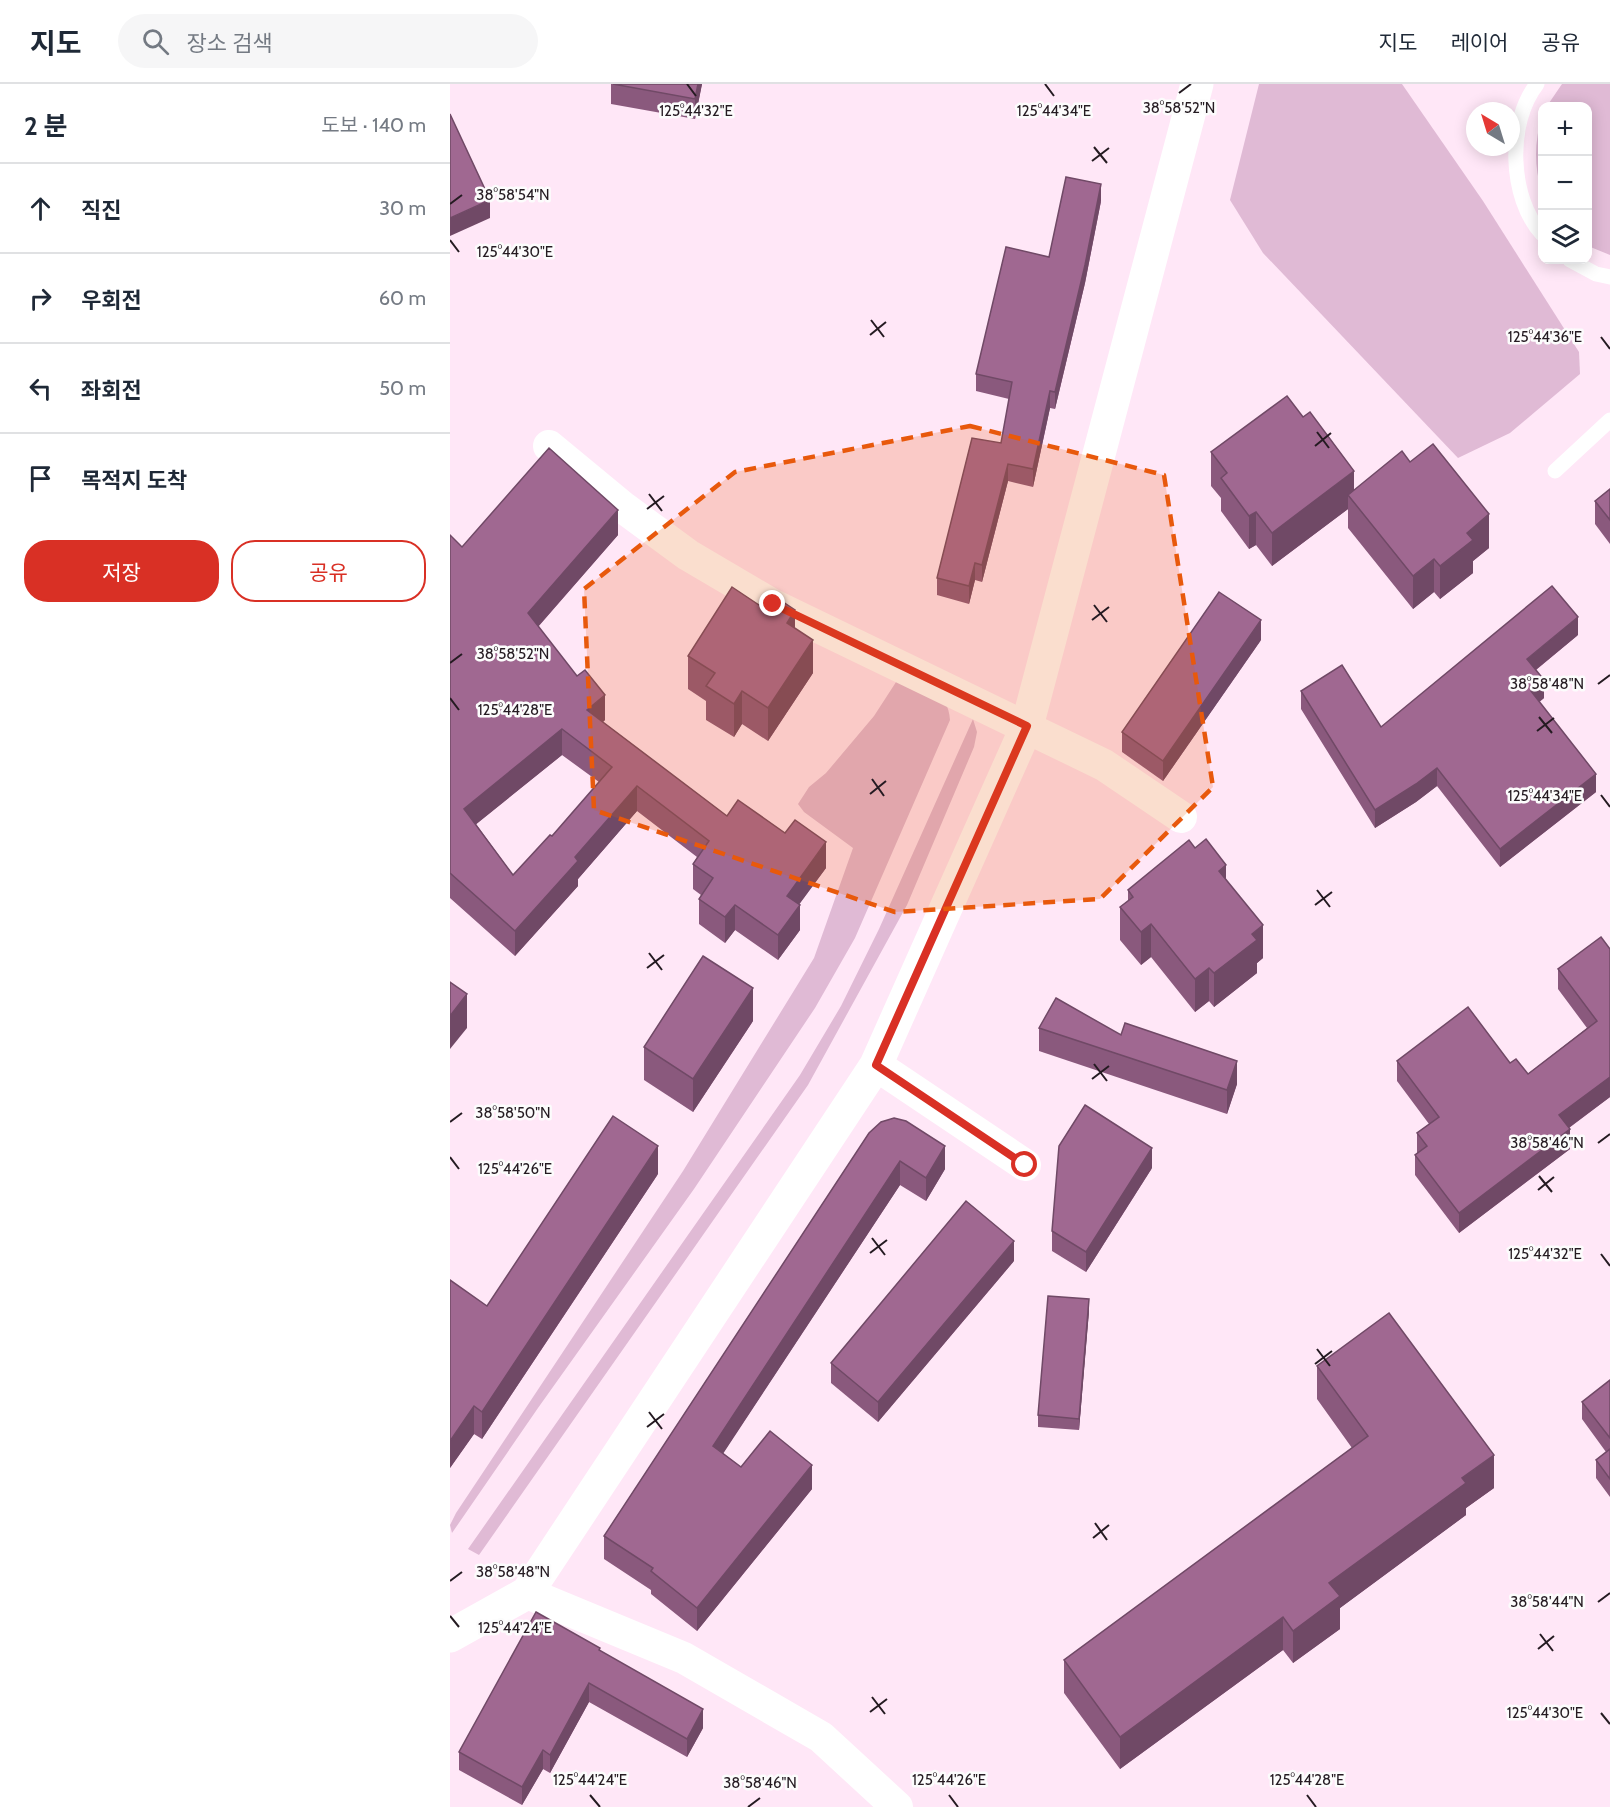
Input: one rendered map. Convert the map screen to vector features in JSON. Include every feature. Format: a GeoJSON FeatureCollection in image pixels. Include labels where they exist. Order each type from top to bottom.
{"type":"FeatureCollection","features":[{"type":"Feature","properties":{"kind":"street"},"geometry":{"type":"LineString","coordinates":[[450,1636],[527,1593],[876,1065],[1027,726],[1197,84]]}},
{"type":"Feature","properties":{"kind":"street"},"geometry":{"type":"LineString","coordinates":[[549,446],[624,508],[688,555],[773,604],[1104,765],[1181,817]]}},
{"type":"Feature","properties":{"kind":"street"},"geometry":{"type":"LineString","coordinates":[[876,1065],[1025,1165]]}},
{"type":"Feature","properties":{"kind":"street"},"geometry":{"type":"LineString","coordinates":[[527,1593],[684,1658],[704,1669],[821,1737],[897,1807]]}},
{"type":"Feature","properties":{"kind":"lane"},"geometry":{"type":"LineString","coordinates":[[1537,84],[1532,90],[1518,123],[1514,159],[1521,195],[1538,229]]}},
{"type":"Feature","properties":{"kind":"lane"},"geometry":{"type":"LineString","coordinates":[[1577,264],[1596,274],[1610,277]]}},
{"type":"Feature","properties":{"kind":"lane"},"geometry":{"type":"LineString","coordinates":[[1554,471],[1610,420]]}},
{"type":"Feature","properties":{"kind":"highlighted area"},"geometry":{"type":"Polygon","coordinates":[[[970,426],[1164,475],[1213,787],[1100,899],[895,912],[594,810],[584,589],[735,472],[970,426]]]}},
{"type":"Feature","properties":{"kind":"shaded area"},"geometry":{"type":"Polygon","coordinates":[[[1259,84],[1402,84],[1483,201],[1579,352],[1580,374],[1510,433],[1458,458],[1263,253],[1230,200],[1259,84]]]}},
{"type":"Feature","properties":{"kind":"shaded area"},"geometry":{"type":"Polygon","coordinates":[[[1562,84],[1610,84],[1610,255],[1592,248],[1592,102],[1550,102],[1562,84]]]}},
{"type":"Feature","properties":{"kind":"shaded area"},"geometry":{"type":"Polygon","coordinates":[[[1538,136],[1538,173],[1536,154],[1538,136]]]}},
{"type":"Feature","properties":{"kind":"shaded area"},"geometry":{"type":"Polygon","coordinates":[[[898,679],[925,688],[939,696],[945,702],[950,720],[855,938],[815,1008],[694,1189],[452,1533],[450,1525],[456,1513],[683,1171],[814,958],[853,848],[804,812],[798,804],[809,787],[826,773],[874,716],[898,679]]]}},
{"type":"Feature","properties":{"kind":"shaded area"},"geometry":{"type":"Polygon","coordinates":[[[973,719],[977,732],[974,747],[907,905],[808,1085],[479,1555],[468,1549],[800,1075],[841,1006],[879,929],[973,719]]]}},
{"type":"Feature","properties":{"kind":"building"},"geometry":{"type":"Polygon","coordinates":[[[613,84],[698,84],[695,99],[613,84]]]}},
{"type":"Feature","properties":{"kind":"building"},"geometry":{"type":"Polygon","coordinates":[[[450,114],[490,200],[450,218],[450,114]]]}},
{"type":"Feature","properties":{"kind":"building"},"geometry":{"type":"Polygon","coordinates":[[[1066,177],[1101,184],[1085,265],[1055,392],[1050,391],[1033,469],[1008,464],[982,565],[975,563],[969,586],[937,578],[972,438],[1001,443],[1012,382],[976,374],[1006,247],[1049,257],[1066,177]]]}},
{"type":"Feature","properties":{"kind":"building"},"geometry":{"type":"Polygon","coordinates":[[[1287,396],[1303,417],[1310,412],[1354,471],[1272,533],[1256,512],[1249,516],[1221,478],[1227,473],[1211,452],[1287,396]]]}},
{"type":"Feature","properties":{"kind":"building"},"geometry":{"type":"Polygon","coordinates":[[[1433,444],[1489,514],[1467,533],[1473,540],[1440,566],[1434,559],[1413,576],[1348,495],[1402,451],[1410,462],[1433,444]]]}},
{"type":"Feature","properties":{"kind":"building"},"geometry":{"type":"Polygon","coordinates":[[[549,448],[618,510],[528,613],[577,676],[585,670],[605,695],[587,710],[727,816],[738,800],[785,833],[795,820],[826,842],[787,896],[800,905],[778,935],[735,905],[725,917],[699,899],[713,878],[693,864],[709,841],[637,786],[575,857],[578,861],[515,931],[450,873],[450,535],[462,547],[549,448]],[[562,729],[464,809],[513,875],[550,835],[552,836],[612,767],[562,729]]]}},
{"type":"Feature","properties":{"kind":"building"},"geometry":{"type":"Polygon","coordinates":[[[1610,489],[1610,520],[1595,501],[1610,489]]]}},
{"type":"Feature","properties":{"kind":"building"},"geometry":{"type":"Polygon","coordinates":[[[1552,586],[1578,617],[1527,659],[1544,680],[1531,691],[1596,774],[1500,849],[1437,768],[1375,810],[1301,691],[1342,665],[1381,727],[1552,586]]]}},
{"type":"Feature","properties":{"kind":"building"},"geometry":{"type":"Polygon","coordinates":[[[732,587],[759,605],[768,592],[795,610],[787,623],[813,640],[768,708],[742,691],[734,704],[706,686],[715,673],[688,656],[732,587]]]}},
{"type":"Feature","properties":{"kind":"building"},"geometry":{"type":"Polygon","coordinates":[[[1219,592],[1261,620],[1163,761],[1122,732],[1219,592]]]}},
{"type":"Feature","properties":{"kind":"building"},"geometry":{"type":"Polygon","coordinates":[[[1206,839],[1226,865],[1219,871],[1263,925],[1252,934],[1257,940],[1214,973],[1209,968],[1195,979],[1151,924],[1141,932],[1120,907],[1133,897],[1128,890],[1189,840],[1195,848],[1206,839]]]}},
{"type":"Feature","properties":{"kind":"building"},"geometry":{"type":"Polygon","coordinates":[[[1601,937],[1610,949],[1610,1077],[1559,1115],[1570,1129],[1459,1213],[1415,1155],[1427,1146],[1417,1133],[1439,1117],[1397,1061],[1468,1007],[1510,1063],[1516,1059],[1528,1074],[1597,1021],[1558,969],[1601,937]]]}},
{"type":"Feature","properties":{"kind":"building"},"geometry":{"type":"Polygon","coordinates":[[[703,956],[753,988],[693,1079],[644,1047],[703,956]]]}},
{"type":"Feature","properties":{"kind":"building"},"geometry":{"type":"Polygon","coordinates":[[[450,982],[467,994],[450,1016],[450,982]]]}},
{"type":"Feature","properties":{"kind":"building"},"geometry":{"type":"Polygon","coordinates":[[[1056,998],[1121,1035],[1125,1023],[1237,1061],[1227,1090],[1039,1028],[1056,998]]]}},
{"type":"Feature","properties":{"kind":"building"},"geometry":{"type":"Polygon","coordinates":[[[1085,1105],[1152,1148],[1086,1252],[1052,1231],[1059,1146],[1085,1105]]]}},
{"type":"Feature","properties":{"kind":"building"},"geometry":{"type":"Polygon","coordinates":[[[613,1116],[658,1146],[482,1412],[474,1406],[450,1441],[450,1280],[487,1306],[613,1116]]]}},
{"type":"Feature","properties":{"kind":"building"},"geometry":{"type":"Polygon","coordinates":[[[894,1118],[906,1121],[945,1146],[926,1178],[900,1161],[713,1446],[741,1467],[770,1431],[812,1465],[697,1608],[651,1571],[653,1568],[604,1536],[869,1133],[881,1122],[894,1118]]]}},
{"type":"Feature","properties":{"kind":"building"},"geometry":{"type":"Polygon","coordinates":[[[966,1201],[1014,1241],[878,1402],[831,1363],[966,1201]]]}},
{"type":"Feature","properties":{"kind":"building"},"geometry":{"type":"Polygon","coordinates":[[[1048,1296],[1089,1299],[1079,1419],[1038,1415],[1048,1296]]]}},
{"type":"Feature","properties":{"kind":"building"},"geometry":{"type":"Polygon","coordinates":[[[1389,1313],[1494,1455],[1462,1478],[1466,1483],[1329,1583],[1340,1596],[1293,1631],[1283,1617],[1120,1737],[1064,1660],[1368,1436],[1317,1366],[1389,1313]]]}},
{"type":"Feature","properties":{"kind":"building"},"geometry":{"type":"Polygon","coordinates":[[[1610,1380],[1610,1438],[1582,1402],[1610,1380]]]}},
{"type":"Feature","properties":{"kind":"building"},"geometry":{"type":"Polygon","coordinates":[[[1610,1449],[1610,1479],[1596,1460],[1610,1449]]]}},
{"type":"Feature","properties":{"kind":"building"},"geometry":{"type":"Polygon","coordinates":[[[536,1612],[703,1709],[687,1739],[589,1683],[550,1755],[543,1750],[522,1787],[459,1752],[536,1612]]]}},
{"type":"Feature","properties":{"kind":"route"},"geometry":{"type":"LineString","coordinates":[[773,604],[1027,726],[876,1065],[1025,1165]]}}]}
